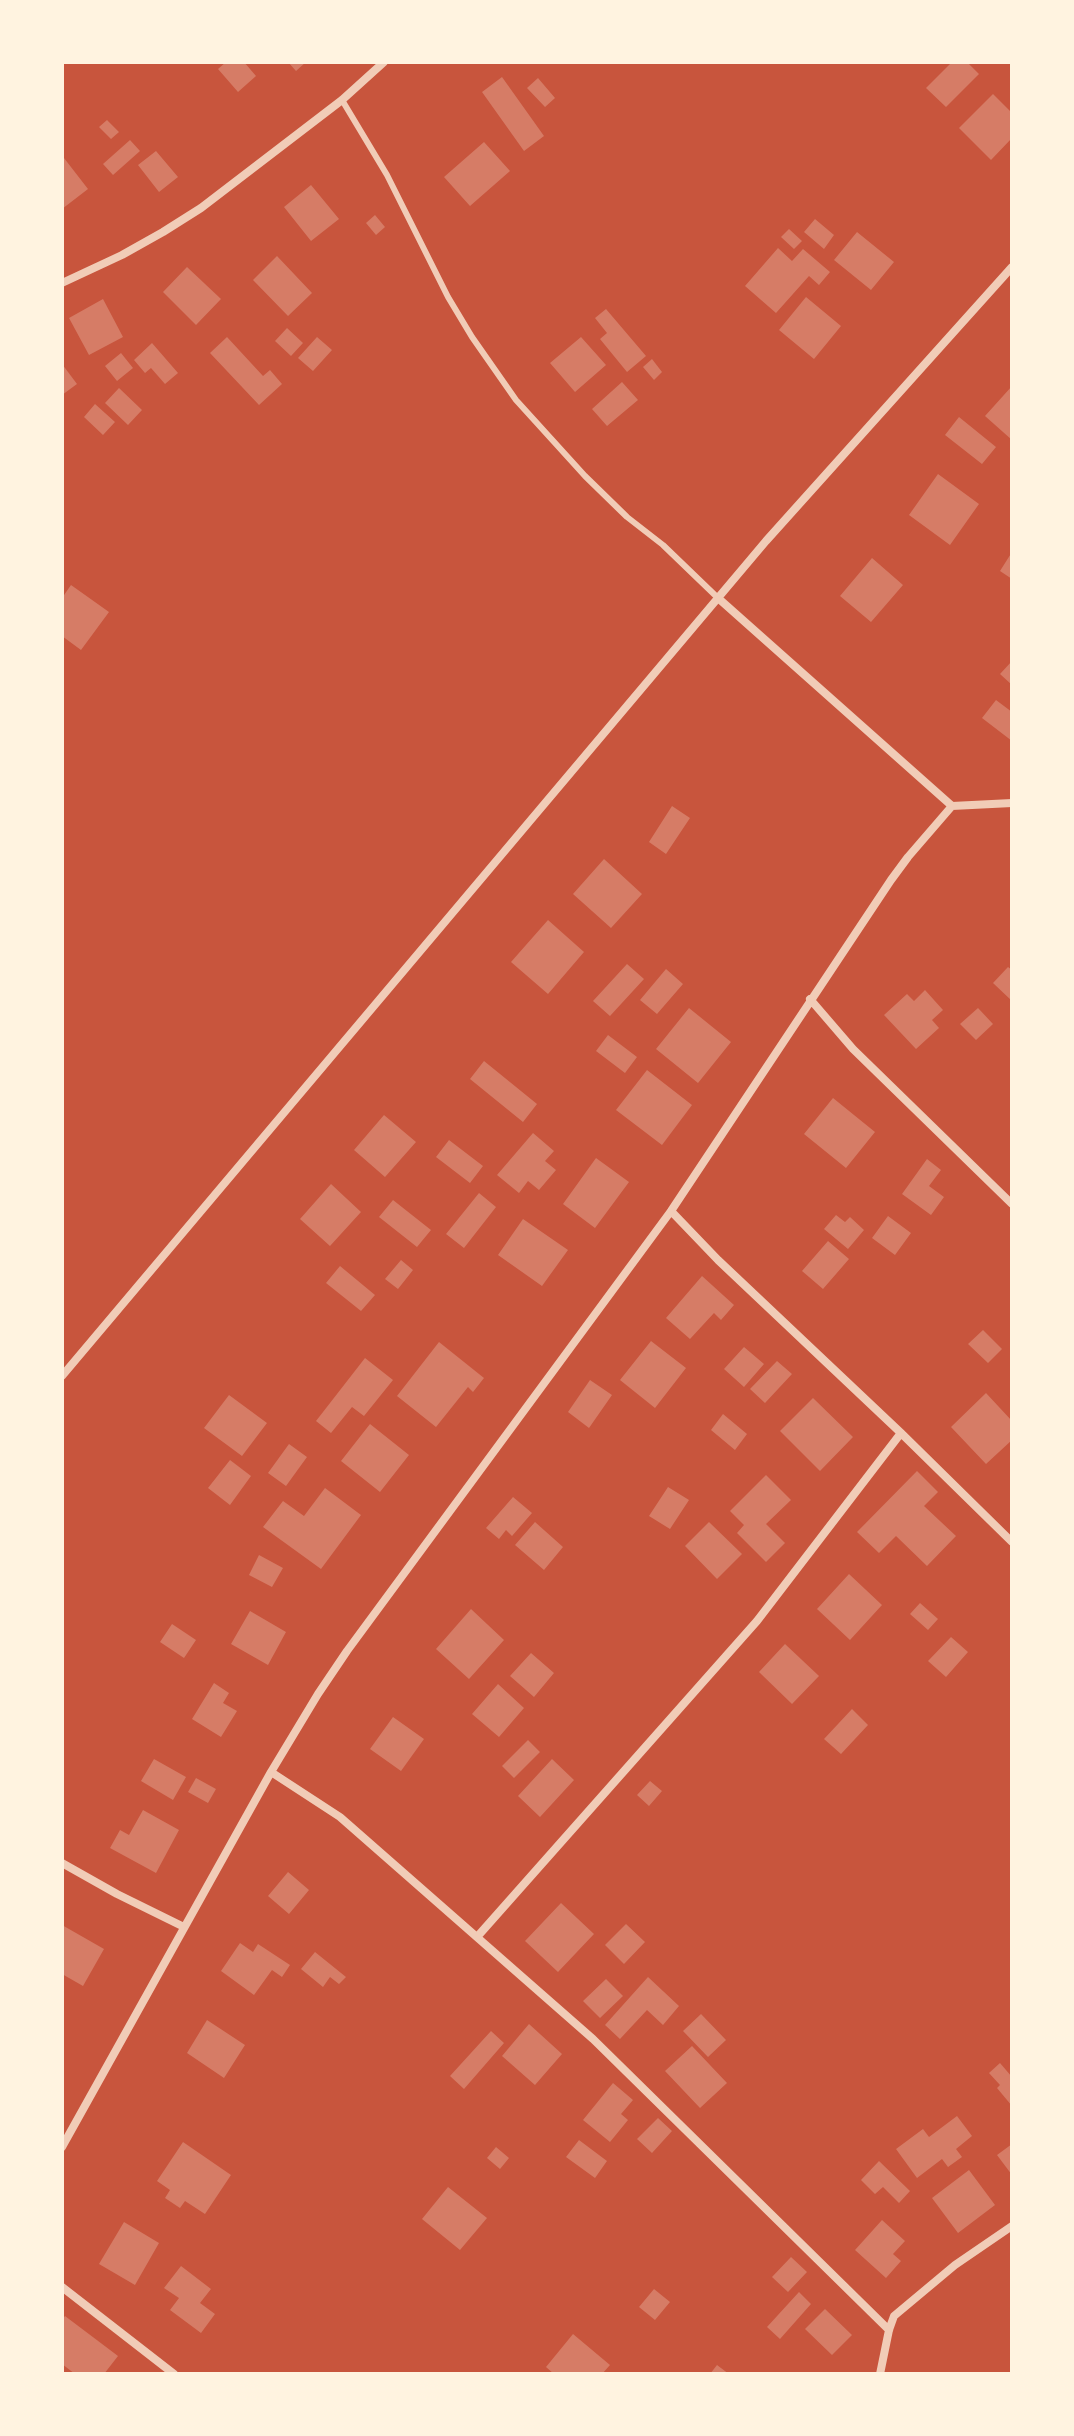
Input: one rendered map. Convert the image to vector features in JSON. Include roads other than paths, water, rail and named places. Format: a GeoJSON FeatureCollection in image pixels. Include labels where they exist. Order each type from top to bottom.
{"type":"FeatureCollection","features":[{"type":"Feature","properties":{"kind":"street"},"geometry":{"type":"LineString","coordinates":[[62,283],[122,255],[201,208],[342,100],[384,62]]}},
{"type":"Feature","properties":{"kind":"street"},"geometry":{"type":"LineString","coordinates":[[62,1376],[766,541],[1012,267]]}},
{"type":"Feature","properties":{"kind":"street"},"geometry":{"type":"LineString","coordinates":[[718,598],[952,806],[1012,803]]}},
{"type":"Feature","properties":{"kind":"street"},"geometry":{"type":"LineString","coordinates":[[62,2147],[271,1772],[347,1651],[671,1211],[891,880],[952,806]]}},
{"type":"Feature","properties":{"kind":"street"},"geometry":{"type":"LineString","coordinates":[[810,999],[853,1049],[1012,1204]]}},
{"type":"Feature","properties":{"kind":"street"},"geometry":{"type":"LineString","coordinates":[[671,1211],[718,1260],[1012,1542]]}},
{"type":"Feature","properties":{"kind":"street"},"geometry":{"type":"LineString","coordinates":[[477,1937],[757,1621],[901,1433]]}},
{"type":"Feature","properties":{"kind":"street"},"geometry":{"type":"LineString","coordinates":[[271,1772],[340,1817],[628,2072],[889,2330]]}},
{"type":"Feature","properties":{"kind":"street"},"geometry":{"type":"LineString","coordinates":[[62,1863],[184,1927]]}},
{"type":"Feature","properties":{"kind":"street"},"geometry":{"type":"LineString","coordinates":[[880,2374],[894,2316],[926,2288],[1012,2226]]}},
{"type":"Feature","properties":{"kind":"street"},"geometry":{"type":"LineString","coordinates":[[62,2287],[174,2374]]}},
{"type":"Feature","properties":{"kind":"lane"},"geometry":{"type":"LineString","coordinates":[[342,100],[400,197],[448,297],[516,400],[585,476],[718,598]]}}]}
